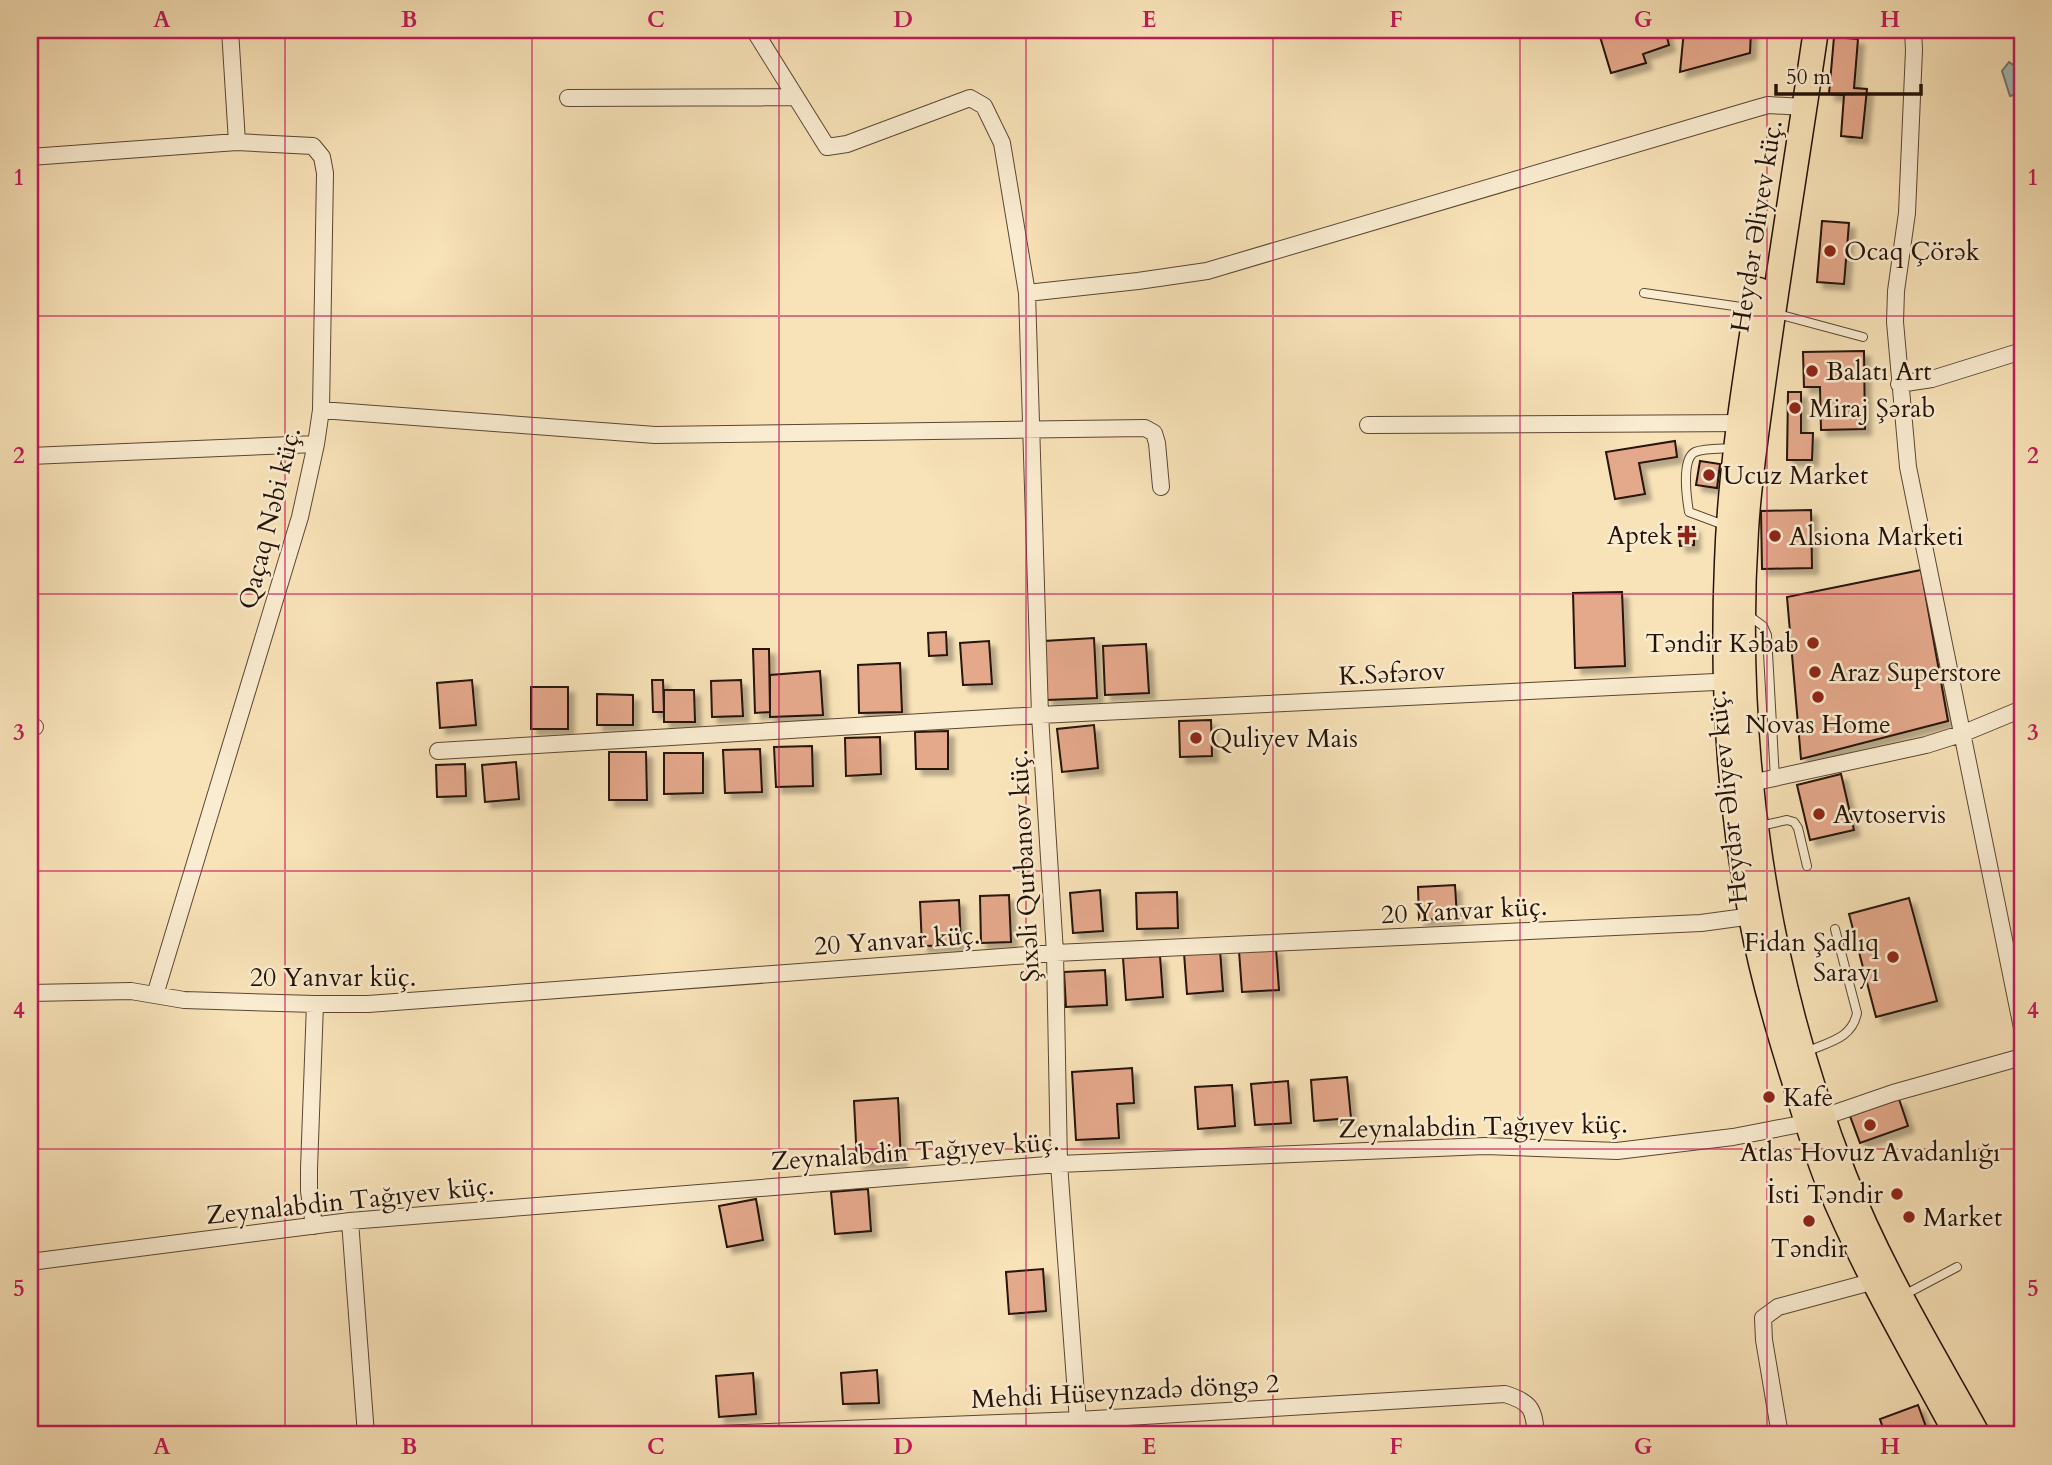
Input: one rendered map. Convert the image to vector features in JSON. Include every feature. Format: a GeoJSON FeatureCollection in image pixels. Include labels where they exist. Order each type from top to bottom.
{"type":"FeatureCollection","features":[{"type":"Feature","properties":{"kind":"main road","name":"Heydər Əliyev küç."},"geometry":{"type":"LineString","coordinates":[[1796,106],[1799,30]]}},
{"type":"Feature","properties":{"kind":"main road","name":"Heydər Əliyev küç."},"geometry":{"type":"LineString","coordinates":[[1815,1120],[1772,1010],[1760,915],[1734,788],[1736,681],[1744,611],[1749,423],[1796,106],[1816,30]]}},
{"type":"Feature","properties":{"kind":"main road","name":"Heydər Əliyev küç."},"geometry":{"type":"LineString","coordinates":[[1749,423],[1737,447],[1726,575],[1736,681],[1763,781],[1757,826],[1760,915],[1803,1054],[1828,1183],[1978,1435]]}},
{"type":"Feature","properties":{"kind":"main road","name":"Heydər Əliyev küç."},"geometry":{"type":"LineString","coordinates":[[1889,1285],[1957,1435]]}},
{"type":"Feature","properties":{"kind":"street"},"geometry":{"type":"LineString","coordinates":[[230,30],[237,142]]}},
{"type":"Feature","properties":{"kind":"street"},"geometry":{"type":"LineString","coordinates":[[754,30],[796,97]]}},
{"type":"Feature","properties":{"kind":"street"},"geometry":{"type":"LineString","coordinates":[[1913,30],[1907,213],[1896,301],[1896,351],[1908,467],[2022,1028]]}},
{"type":"Feature","properties":{"kind":"street"},"geometry":{"type":"LineString","coordinates":[[568,98],[796,97]]}},
{"type":"Feature","properties":{"kind":"street","name":"Şıxəli Qurbanov küç."},"geometry":{"type":"LineString","coordinates":[[796,97],[827,147],[847,144],[970,98],[984,106],[1002,143],[1027,293],[1040,715],[1055,953],[1059,1164],[1079,1428]]}},
{"type":"Feature","properties":{"kind":"street"},"geometry":{"type":"LineString","coordinates":[[1027,293],[1207,271],[1754,109],[1796,106]]}},
{"type":"Feature","properties":{"kind":"street","name":"Qaçaq Nəbi küç."},"geometry":{"type":"LineString","coordinates":[[30,157],[237,142],[313,146],[323,157],[325,173],[321,410],[316,444],[300,517],[155,995]]}},
{"type":"Feature","properties":{"kind":"street"},"geometry":{"type":"LineString","coordinates":[[1899,384],[1932,379],[2022,351]]}},
{"type":"Feature","properties":{"kind":"street"},"geometry":{"type":"LineString","coordinates":[[321,410],[655,435],[1145,428],[1154,433],[1157,443],[1161,487]]}},
{"type":"Feature","properties":{"kind":"street"},"geometry":{"type":"LineString","coordinates":[[1368,425],[1749,423]]}},
{"type":"Feature","properties":{"kind":"street"},"geometry":{"type":"LineString","coordinates":[[30,456],[316,444]]}},
{"type":"Feature","properties":{"kind":"street","name":"K.Səfərov"},"geometry":{"type":"LineString","coordinates":[[438,751],[1040,715],[1736,681]]}},
{"type":"Feature","properties":{"kind":"street"},"geometry":{"type":"LineString","coordinates":[[1763,781],[1882,756],[1964,733],[2022,709]]}},
{"type":"Feature","properties":{"kind":"street","name":"20 Yanvar küç."},"geometry":{"type":"LineString","coordinates":[[30,993],[131,991],[184,1000],[315,1004],[426,1001],[1055,953],[1700,923],[1760,915]]}},
{"type":"Feature","properties":{"kind":"street"},"geometry":{"type":"LineString","coordinates":[[314,1226],[309,1169],[315,1004]]}},
{"type":"Feature","properties":{"kind":"street","name":"Zeynalabdin Tağıyev küç."},"geometry":{"type":"LineString","coordinates":[[30,1262],[351,1221],[1059,1164],[1485,1146],[1617,1150],[1733,1137],[1815,1120],[1893,1093],[2022,1057]]}},
{"type":"Feature","properties":{"kind":"street"},"geometry":{"type":"LineString","coordinates":[[351,1221],[366,1435]]}},
{"type":"Feature","properties":{"kind":"street"},"geometry":{"type":"LineString","coordinates":[[1780,1435],[1764,1340],[1763,1318],[1778,1307],[1889,1285]]}},
{"type":"Feature","properties":{"kind":"street","name":"Mehdi Hüseynzadə döngə 2"},"geometry":{"type":"LineString","coordinates":[[690,1435],[1079,1428],[1505,1394],[1524,1400],[1534,1415],[1536,1435]]}},
{"type":"Feature","properties":{"kind":"lane"},"geometry":{"type":"LineString","coordinates":[[1644,293],[1765,311],[1863,337]]}},
{"type":"Feature","properties":{"kind":"lane"},"geometry":{"type":"LineString","coordinates":[[1729,527],[1693,516],[1689,512],[1686,466],[1695,452],[1737,447]]}},
{"type":"Feature","properties":{"kind":"lane"},"geometry":{"type":"LineString","coordinates":[[1744,611],[1763,626],[1767,635],[1763,781]]}},
{"type":"Feature","properties":{"kind":"lane"},"geometry":{"type":"LineString","coordinates":[[1757,826],[1787,820],[1794,822],[1798,828],[1807,866]]}},
{"type":"Feature","properties":{"kind":"lane"},"geometry":{"type":"LineString","coordinates":[[1803,1054],[1855,1027],[1857,1013],[1835,929]]}},
{"type":"Feature","properties":{"kind":"lane"},"geometry":{"type":"LineString","coordinates":[[1889,1285],[1957,1267]]}},
{"type":"Feature","properties":{"kind":"water"},"geometry":{"type":"Polygon","coordinates":[[[2009,62],[2019,69],[2021,85],[2017,88],[2017,94],[2010,96],[2002,71],[2009,62]]]}},
{"type":"Feature","properties":{"kind":"building"},"geometry":{"type":"Polygon","coordinates":[[[1598,30],[1665,30],[1669,45],[1643,54],[1646,63],[1611,73],[1598,30]]]}},
{"type":"Feature","properties":{"kind":"building"},"geometry":{"type":"Polygon","coordinates":[[[1684,30],[1751,30],[1750,53],[1680,72],[1684,30]]]}},
{"type":"Feature","properties":{"kind":"building"},"geometry":{"type":"Polygon","coordinates":[[[1834,37],[1858,39],[1854,88],[1867,89],[1862,138],[1841,136],[1844,95],[1829,94],[1834,37]]]}},
{"type":"Feature","properties":{"kind":"building"},"geometry":{"type":"Polygon","coordinates":[[[1822,221],[1849,223],[1844,284],[1817,282],[1822,221]]]}},
{"type":"Feature","properties":{"kind":"building"},"geometry":{"type":"Polygon","coordinates":[[[1864,351],[1865,429],[1821,430],[1820,387],[1804,387],[1803,352],[1864,351]]]}},
{"type":"Feature","properties":{"kind":"building"},"geometry":{"type":"Polygon","coordinates":[[[1788,392],[1801,392],[1801,433],[1813,433],[1812,460],[1787,460],[1788,392]]]}},
{"type":"Feature","properties":{"kind":"building"},"geometry":{"type":"Polygon","coordinates":[[[1675,441],[1677,457],[1639,463],[1645,494],[1615,499],[1606,452],[1675,441]]]}},
{"type":"Feature","properties":{"kind":"building"},"geometry":{"type":"Polygon","coordinates":[[[1700,461],[1720,464],[1717,488],[1696,485],[1700,461]]]}},
{"type":"Feature","properties":{"kind":"building"},"geometry":{"type":"Polygon","coordinates":[[[1811,510],[1812,568],[1762,569],[1761,511],[1811,510]]]}},
{"type":"Feature","properties":{"kind":"building"},"geometry":{"type":"Polygon","coordinates":[[[1679,527],[1694,527],[1694,545],[1680,546],[1679,527]]]}},
{"type":"Feature","properties":{"kind":"building"},"geometry":{"type":"Polygon","coordinates":[[[1921,570],[1948,721],[1801,759],[1787,597],[1921,570]]]}},
{"type":"Feature","properties":{"kind":"building"},"geometry":{"type":"Polygon","coordinates":[[[1622,592],[1625,666],[1575,668],[1573,593],[1622,592]]]}},
{"type":"Feature","properties":{"kind":"building"},"geometry":{"type":"Polygon","coordinates":[[[946,632],[947,655],[929,656],[928,633],[946,632]]]}},
{"type":"Feature","properties":{"kind":"building"},"geometry":{"type":"Polygon","coordinates":[[[1094,638],[1097,698],[1047,700],[1044,641],[1094,638]]]}},
{"type":"Feature","properties":{"kind":"building"},"geometry":{"type":"Polygon","coordinates":[[[989,641],[992,684],[963,685],[960,643],[989,641]]]}},
{"type":"Feature","properties":{"kind":"building"},"geometry":{"type":"Polygon","coordinates":[[[1146,644],[1149,693],[1105,695],[1103,646],[1146,644]]]}},
{"type":"Feature","properties":{"kind":"building"},"geometry":{"type":"Polygon","coordinates":[[[753,649],[769,649],[770,712],[755,713],[753,649]]]}},
{"type":"Feature","properties":{"kind":"building"},"geometry":{"type":"Polygon","coordinates":[[[900,663],[902,712],[859,713],[858,665],[900,663]]]}},
{"type":"Feature","properties":{"kind":"building"},"geometry":{"type":"Polygon","coordinates":[[[820,671],[823,715],[770,717],[770,675],[820,671]]]}},
{"type":"Feature","properties":{"kind":"building"},"geometry":{"type":"Polygon","coordinates":[[[472,680],[476,725],[440,728],[437,683],[472,680]]]}},
{"type":"Feature","properties":{"kind":"building"},"geometry":{"type":"Polygon","coordinates":[[[652,680],[663,680],[664,712],[653,712],[652,680]]]}},
{"type":"Feature","properties":{"kind":"building"},"geometry":{"type":"Polygon","coordinates":[[[741,680],[743,716],[712,717],[711,681],[741,680]]]}},
{"type":"Feature","properties":{"kind":"building"},"geometry":{"type":"Polygon","coordinates":[[[531,687],[568,687],[568,729],[531,729],[531,687]]]}},
{"type":"Feature","properties":{"kind":"building"},"geometry":{"type":"Polygon","coordinates":[[[664,690],[694,690],[695,722],[664,722],[664,690]]]}},
{"type":"Feature","properties":{"kind":"building"},"geometry":{"type":"Polygon","coordinates":[[[597,694],[633,695],[633,725],[597,725],[597,694]]]}},
{"type":"Feature","properties":{"kind":"building","name":"Quliyev Mais"},"geometry":{"type":"Polygon","coordinates":[[[1211,720],[1212,756],[1180,757],[1179,721],[1211,720]]]}},
{"type":"Feature","properties":{"kind":"building"},"geometry":{"type":"Polygon","coordinates":[[[1094,725],[1098,768],[1062,772],[1057,729],[1094,725]]]}},
{"type":"Feature","properties":{"kind":"building"},"geometry":{"type":"Polygon","coordinates":[[[948,731],[948,769],[916,769],[915,732],[948,731]]]}},
{"type":"Feature","properties":{"kind":"building"},"geometry":{"type":"Polygon","coordinates":[[[880,737],[881,774],[846,776],[845,738],[880,737]]]}},
{"type":"Feature","properties":{"kind":"building"},"geometry":{"type":"Polygon","coordinates":[[[812,746],[813,786],[776,787],[774,747],[812,746]]]}},
{"type":"Feature","properties":{"kind":"building"},"geometry":{"type":"Polygon","coordinates":[[[760,749],[762,792],[725,793],[723,750],[760,749]]]}},
{"type":"Feature","properties":{"kind":"building"},"geometry":{"type":"Polygon","coordinates":[[[609,752],[646,752],[647,800],[609,800],[609,752]]]}},
{"type":"Feature","properties":{"kind":"building"},"geometry":{"type":"Polygon","coordinates":[[[664,753],[703,753],[703,793],[664,794],[664,753]]]}},
{"type":"Feature","properties":{"kind":"building"},"geometry":{"type":"Polygon","coordinates":[[[516,762],[519,799],[485,802],[482,765],[516,762]]]}},
{"type":"Feature","properties":{"kind":"building"},"geometry":{"type":"Polygon","coordinates":[[[465,764],[466,796],[437,797],[436,765],[465,764]]]}},
{"type":"Feature","properties":{"kind":"building"},"geometry":{"type":"Polygon","coordinates":[[[1841,774],[1854,830],[1810,840],[1797,785],[1841,774]]]}},
{"type":"Feature","properties":{"kind":"building"},"geometry":{"type":"Polygon","coordinates":[[[1455,885],[1457,918],[1419,920],[1418,887],[1455,885]]]}},
{"type":"Feature","properties":{"kind":"building"},"geometry":{"type":"Polygon","coordinates":[[[1100,890],[1103,931],[1073,933],[1070,893],[1100,890]]]}},
{"type":"Feature","properties":{"kind":"building"},"geometry":{"type":"Polygon","coordinates":[[[1177,892],[1178,928],[1137,929],[1136,893],[1177,892]]]}},
{"type":"Feature","properties":{"kind":"building"},"geometry":{"type":"Polygon","coordinates":[[[1009,895],[1011,942],[981,943],[980,896],[1009,895]]]}},
{"type":"Feature","properties":{"kind":"building","name":"Fidan Şadlıq Sarayı"},"geometry":{"type":"Polygon","coordinates":[[[1909,898],[1937,1001],[1876,1017],[1849,914],[1909,898]]]}},
{"type":"Feature","properties":{"kind":"building"},"geometry":{"type":"Polygon","coordinates":[[[959,900],[961,945],[922,946],[920,902],[959,900]]]}},
{"type":"Feature","properties":{"kind":"building"},"geometry":{"type":"Polygon","coordinates":[[[1276,948],[1279,990],[1242,992],[1239,951],[1276,948]]]}},
{"type":"Feature","properties":{"kind":"building"},"geometry":{"type":"Polygon","coordinates":[[[1220,950],[1223,991],[1187,994],[1184,953],[1220,950]]]}},
{"type":"Feature","properties":{"kind":"building"},"geometry":{"type":"Polygon","coordinates":[[[1160,956],[1163,997],[1126,1000],[1123,958],[1160,956]]]}},
{"type":"Feature","properties":{"kind":"building"},"geometry":{"type":"Polygon","coordinates":[[[1105,970],[1107,1005],[1066,1007],[1064,972],[1105,970]]]}},
{"type":"Feature","properties":{"kind":"building"},"geometry":{"type":"Polygon","coordinates":[[[1132,1068],[1134,1103],[1117,1104],[1119,1138],[1076,1140],[1072,1072],[1132,1068]]]}},
{"type":"Feature","properties":{"kind":"building"},"geometry":{"type":"Polygon","coordinates":[[[1347,1077],[1351,1118],[1314,1121],[1311,1080],[1347,1077]]]}},
{"type":"Feature","properties":{"kind":"building"},"geometry":{"type":"Polygon","coordinates":[[[1288,1081],[1291,1123],[1255,1125],[1251,1084],[1288,1081]]]}},
{"type":"Feature","properties":{"kind":"building"},"geometry":{"type":"Polygon","coordinates":[[[1232,1085],[1235,1126],[1198,1129],[1195,1087],[1232,1085]]]}},
{"type":"Feature","properties":{"kind":"building"},"geometry":{"type":"Polygon","coordinates":[[[898,1098],[901,1161],[857,1163],[854,1101],[898,1098]]]}},
{"type":"Feature","properties":{"kind":"building"},"geometry":{"type":"Polygon","coordinates":[[[1899,1099],[1908,1126],[1860,1143],[1850,1116],[1899,1099]]]}},
{"type":"Feature","properties":{"kind":"building"},"geometry":{"type":"Polygon","coordinates":[[[868,1189],[871,1231],[835,1234],[831,1192],[868,1189]]]}},
{"type":"Feature","properties":{"kind":"building"},"geometry":{"type":"Polygon","coordinates":[[[756,1199],[763,1240],[727,1247],[719,1206],[756,1199]]]}},
{"type":"Feature","properties":{"kind":"building"},"geometry":{"type":"Polygon","coordinates":[[[1043,1269],[1046,1311],[1009,1314],[1006,1272],[1043,1269]]]}},
{"type":"Feature","properties":{"kind":"building"},"geometry":{"type":"Polygon","coordinates":[[[877,1370],[879,1403],[843,1404],[841,1373],[877,1370]]]}},
{"type":"Feature","properties":{"kind":"building"},"geometry":{"type":"Polygon","coordinates":[[[753,1373],[756,1414],[719,1417],[716,1376],[753,1373]]]}},
{"type":"Feature","properties":{"kind":"building"},"geometry":{"type":"Polygon","coordinates":[[[1918,1405],[1929,1435],[1885,1435],[1880,1419],[1918,1405]]]}},
{"type":"Feature","properties":{"kind":"building"},"geometry":{"type":"Polygon","coordinates":[[[1145,1425],[1146,1435],[1109,1435],[1108,1427],[1145,1425]]]}},
{"type":"Feature","properties":{"kind":"place","name":"Ocaq Çörək"},"geometry":{"type":"Point","coordinates":[1830,251]}},
{"type":"Feature","properties":{"kind":"place","name":"Balatı Art"},"geometry":{"type":"Point","coordinates":[1812,371]}},
{"type":"Feature","properties":{"kind":"place","name":"Miraj Şərab"},"geometry":{"type":"Point","coordinates":[1795,408]}},
{"type":"Feature","properties":{"kind":"place","name":"Ucuz Market"},"geometry":{"type":"Point","coordinates":[1709,475]}},
{"type":"Feature","properties":{"kind":"place","name":"Aptek"},"geometry":{"type":"Point","coordinates":[1687,535]}},
{"type":"Feature","properties":{"kind":"place","name":"Alsiona Marketi"},"geometry":{"type":"Point","coordinates":[1775,536]}},
{"type":"Feature","properties":{"kind":"place","name":"Təndir Kəbab"},"geometry":{"type":"Point","coordinates":[1813,643]}},
{"type":"Feature","properties":{"kind":"place","name":"Araz Superstore"},"geometry":{"type":"Point","coordinates":[1815,672]}},
{"type":"Feature","properties":{"kind":"place","name":"Novas Home"},"geometry":{"type":"Point","coordinates":[1818,697]}},
{"type":"Feature","properties":{"kind":"place","name":"Quliyev Mais"},"geometry":{"type":"Point","coordinates":[1196,738]}},
{"type":"Feature","properties":{"kind":"place","name":"Avtoservis"},"geometry":{"type":"Point","coordinates":[1819,814]}},
{"type":"Feature","properties":{"kind":"place","name":"Fidan Şadlıq Sarayı"},"geometry":{"type":"Point","coordinates":[1893,957]}},
{"type":"Feature","properties":{"kind":"place","name":"Kafe"},"geometry":{"type":"Point","coordinates":[1769,1097]}},
{"type":"Feature","properties":{"kind":"place","name":"Atlas Hovuz Avadanlığı"},"geometry":{"type":"Point","coordinates":[1870,1125]}},
{"type":"Feature","properties":{"kind":"place","name":"İsti Təndir"},"geometry":{"type":"Point","coordinates":[1897,1194]}},
{"type":"Feature","properties":{"kind":"place","name":"Market"},"geometry":{"type":"Point","coordinates":[1909,1217]}},
{"type":"Feature","properties":{"kind":"place","name":"Təndir"},"geometry":{"type":"Point","coordinates":[1809,1221]}}]}
